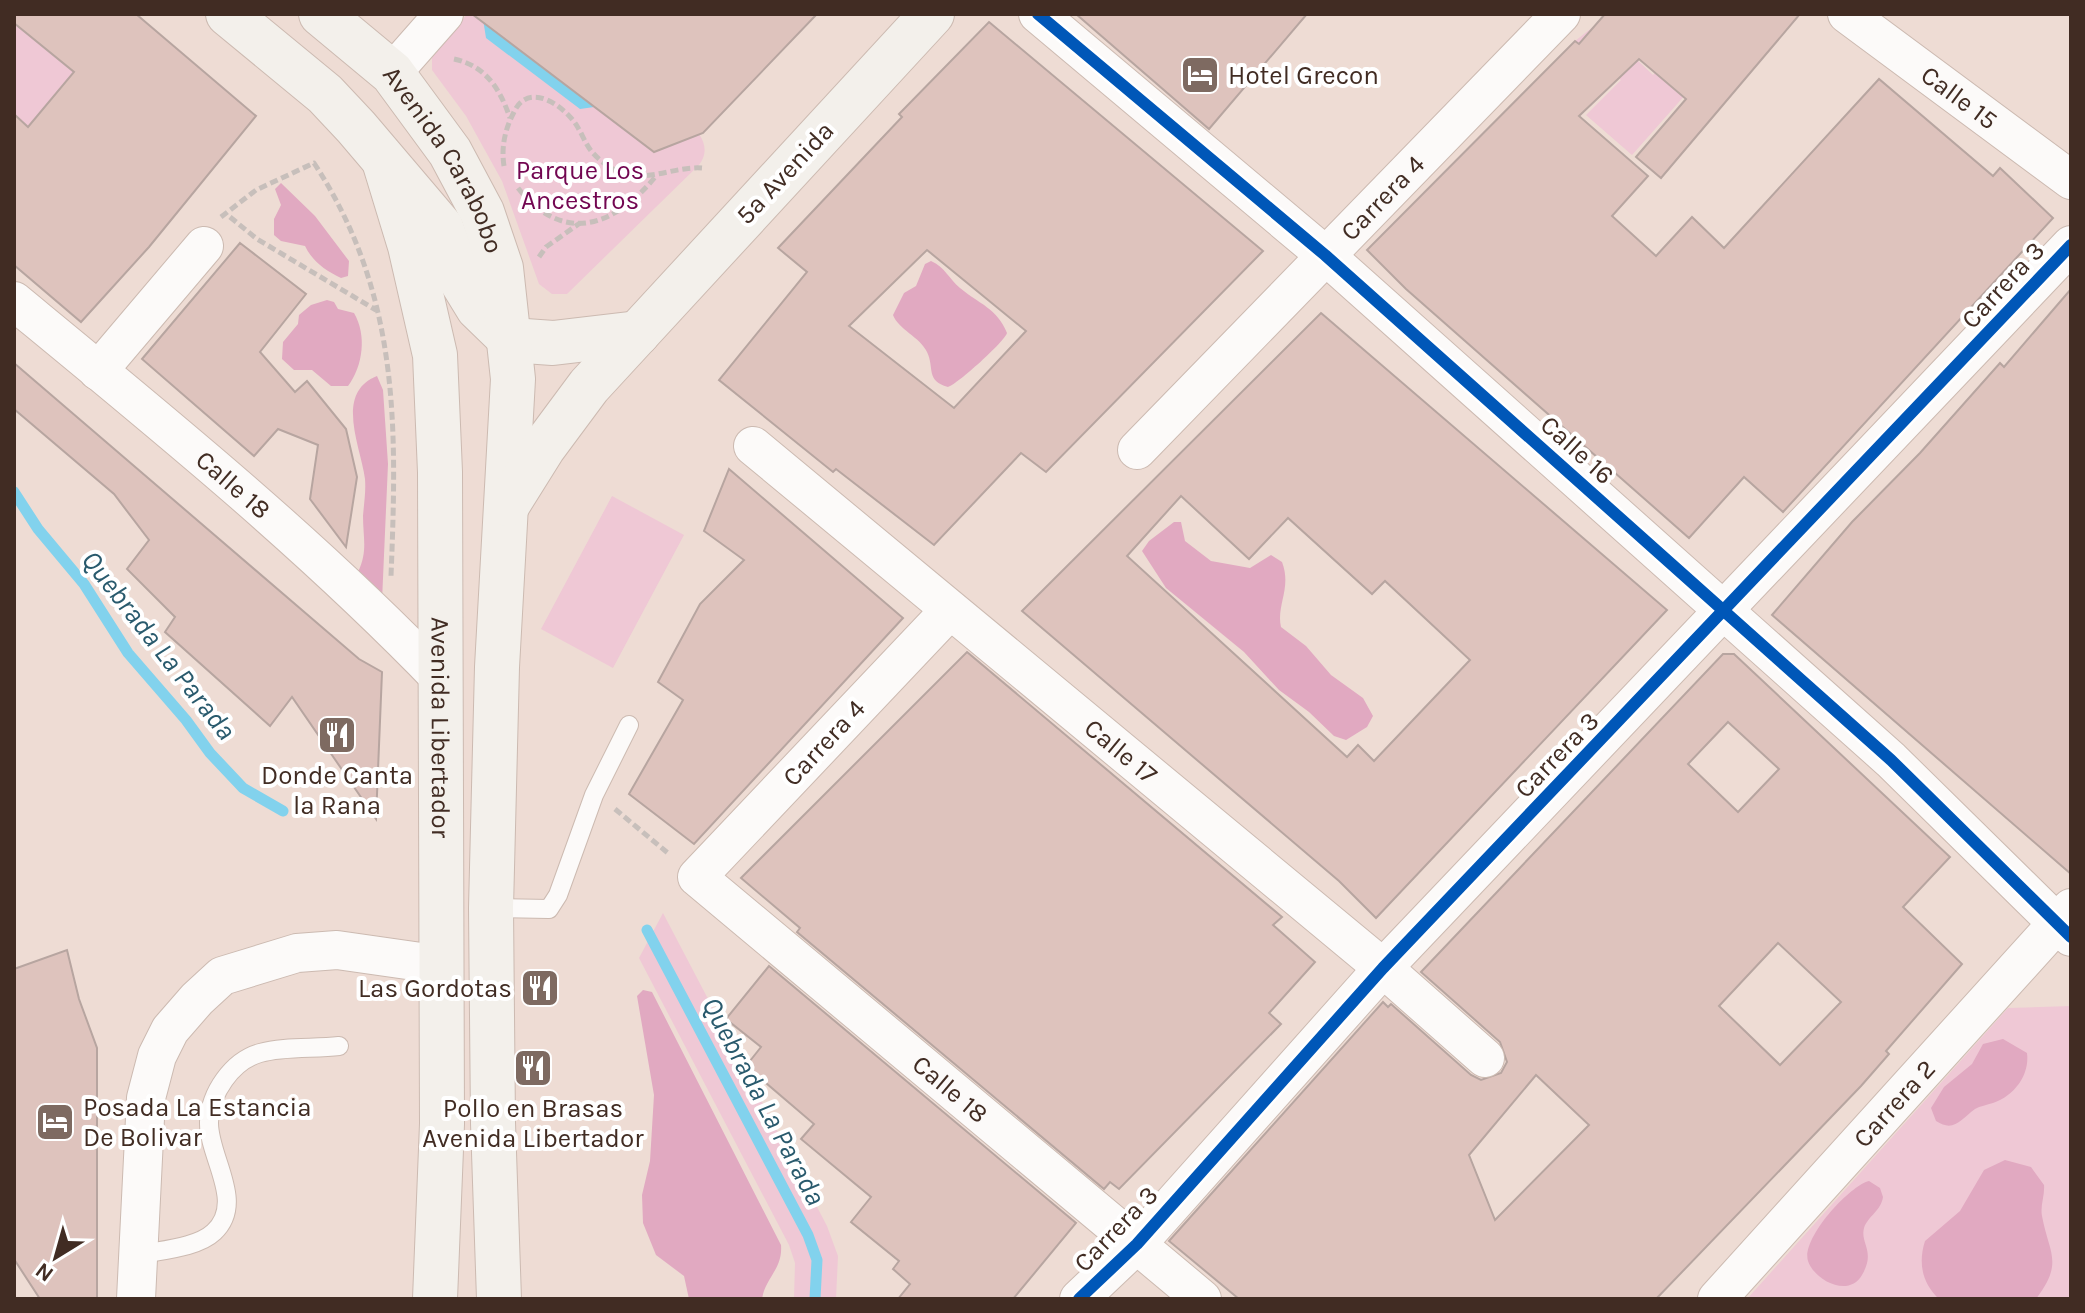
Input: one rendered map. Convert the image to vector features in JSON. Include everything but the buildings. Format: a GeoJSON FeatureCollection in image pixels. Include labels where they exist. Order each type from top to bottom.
{"type":"FeatureCollection","features":[{"type":"Feature","properties":{"kind":"main road","name":"Avenida Carabobo"},"geometry":{"type":"LineString","coordinates":[[228,14],[325,94],[441,227],[459,277],[478,308],[511,340]]}},
{"type":"Feature","properties":{"kind":"main road","name":"Avenida Carabobo"},"geometry":{"type":"LineString","coordinates":[[321,14],[392,73],[450,152],[482,212],[501,268],[511,340]]}},
{"type":"Feature","properties":{"kind":"main road","name":"5ª Avenida"},"geometry":{"type":"LineString","coordinates":[[505,509],[543,448],[589,386],[932,14]]}},
{"type":"Feature","properties":{"kind":"main road","name":"Avenida Libertador"},"geometry":{"type":"LineString","coordinates":[[385,164],[410,246],[435,355],[440,472],[442,680],[442,1124],[435,1299]]}},
{"type":"Feature","properties":{"kind":"main road"},"geometry":{"type":"LineString","coordinates":[[511,340],[553,343],[638,333]]}},
{"type":"Feature","properties":{"kind":"main road","name":"Avenida Libertador"},"geometry":{"type":"LineString","coordinates":[[499,1299],[491,908],[505,509],[513,379],[511,340]]}},
{"type":"Feature","properties":{"kind":"street"},"geometry":{"type":"LineString","coordinates":[[392,73],[444,14]]}},
{"type":"Feature","properties":{"kind":"street","name":"Calle 16"},"geometry":{"type":"LineString","coordinates":[[1038,14],[1325,255],[1891,760],[2066,923]]}},
{"type":"Feature","properties":{"kind":"street","name":"Carrera 4"},"geometry":{"type":"LineString","coordinates":[[1137,450],[1561,14]]}},
{"type":"Feature","properties":{"kind":"street","name":"Calle 15"},"geometry":{"type":"LineString","coordinates":[[1847,14],[2071,180]]}},
{"type":"Feature","properties":{"kind":"street","name":"Carrera 3"},"geometry":{"type":"LineString","coordinates":[[1079,1299],[1137,1244],[1383,968],[2071,245]]}},
{"type":"Feature","properties":{"kind":"street"},"geometry":{"type":"LineString","coordinates":[[98,371],[204,246]]}},
{"type":"Feature","properties":{"kind":"street","name":"Calle 18"},"geometry":{"type":"LineString","coordinates":[[14,301],[239,490],[389,625],[442,680]]}},
{"type":"Feature","properties":{"kind":"street","name":"Calle 17"},"geometry":{"type":"LineString","coordinates":[[753,446],[1383,968],[1485,1058]]}},
{"type":"Feature","properties":{"kind":"street","name":"Carrera 4"},"geometry":{"type":"LineString","coordinates":[[697,877],[950,610]]}},
{"type":"Feature","properties":{"kind":"street","name":"Calle 18"},"geometry":{"type":"LineString","coordinates":[[697,877],[1202,1299]]}},
{"type":"Feature","properties":{"kind":"street","name":"Carrera 2"},"geometry":{"type":"LineString","coordinates":[[1717,1299],[2066,923]]}},
{"type":"Feature","properties":{"kind":"street"},"geometry":{"type":"LineString","coordinates":[[136,1299],[146,1098],[157,1056],[170,1030],[222,976],[297,953],[337,950],[442,965]]}},
{"type":"Feature","properties":{"kind":"lane"},"geometry":{"type":"LineString","coordinates":[[491,908],[549,909],[558,895],[594,795],[629,725]]}},
{"type":"Feature","properties":{"kind":"lane"},"geometry":{"type":"LineString","coordinates":[[138,1255],[197,1241],[212,1235],[221,1224],[227,1197],[209,1122],[224,1076],[259,1053],[339,1046]]}},
{"type":"Feature","properties":{"kind":"path"},"geometry":{"type":"LineString","coordinates":[[442,59],[471,64],[485,73],[496,86],[510,119]]}},
{"type":"Feature","properties":{"kind":"path"},"geometry":{"type":"LineString","coordinates":[[656,176],[625,209],[595,223],[554,218],[539,210],[509,177],[503,164],[503,144],[510,119],[516,106],[529,96],[541,96],[576,123],[591,152],[604,163],[634,176],[656,176],[670,170],[702,168]]}},
{"type":"Feature","properties":{"kind":"path"},"geometry":{"type":"LineString","coordinates":[[204,246],[225,212],[256,190],[314,163],[347,218],[361,251],[391,373],[394,497],[389,625]]}},
{"type":"Feature","properties":{"kind":"path"},"geometry":{"type":"LineString","coordinates":[[225,212],[257,239],[377,311]]}},
{"type":"Feature","properties":{"kind":"path"},"geometry":{"type":"LineString","coordinates":[[533,264],[546,247],[581,222]]}},
{"type":"Feature","properties":{"kind":"path"},"geometry":{"type":"LineString","coordinates":[[594,795],[697,877]]}},
{"type":"Feature","properties":{"kind":"green space","name":"Parque Los Ancestros"},"geometry":{"type":"Polygon","coordinates":[[[467,14],[493,14],[495,31],[654,152],[699,134],[703,142],[705,150],[699,165],[567,294],[552,294],[539,284],[502,181],[466,116],[432,70],[432,58],[467,14]]]}},
{"type":"Feature","properties":{"kind":"green space"},"geometry":{"type":"Polygon","coordinates":[[[14,23],[75,71],[60,89],[59,156],[14,114],[14,23]]]}},
{"type":"Feature","properties":{"kind":"green space"},"geometry":{"type":"Polygon","coordinates":[[[1598,23],[1653,75],[1695,27],[1724,51],[1632,155],[1586,115],[1621,80],[1575,41],[1598,23]]]}},
{"type":"Feature","properties":{"kind":"green space"},"geometry":{"type":"Polygon","coordinates":[[[612,496],[684,535],[613,668],[541,629],[612,496]]]}},
{"type":"Feature","properties":{"kind":"green space"},"geometry":{"type":"Polygon","coordinates":[[[663,913],[827,1226],[838,1256],[836,1299],[794,1299],[795,1263],[789,1245],[639,958],[663,913]]]}},
{"type":"Feature","properties":{"kind":"green space"},"geometry":{"type":"Polygon","coordinates":[[[2071,1006],[2071,1299],[1747,1299],[2008,1008],[2071,1006]]]}},
{"type":"Feature","properties":{"kind":"shaded area"},"geometry":{"type":"Polygon","coordinates":[[[281,183],[315,216],[349,261],[348,276],[341,278],[335,275],[316,261],[305,246],[281,241],[274,235],[274,219],[281,205],[275,189],[281,183]]]}},
{"type":"Feature","properties":{"kind":"shaded area"},"geometry":{"type":"Polygon","coordinates":[[[931,261],[940,266],[960,288],[993,312],[1007,333],[980,362],[948,387],[936,381],[924,347],[899,325],[893,315],[904,293],[916,286],[925,264],[931,261]]]}},
{"type":"Feature","properties":{"kind":"shaded area"},"geometry":{"type":"Polygon","coordinates":[[[327,300],[334,302],[338,309],[354,313],[361,331],[360,360],[348,386],[331,386],[312,370],[294,370],[282,359],[283,342],[298,324],[299,315],[311,305],[327,300]]]}},
{"type":"Feature","properties":{"kind":"shaded area"},"geometry":{"type":"Polygon","coordinates":[[[377,376],[383,390],[388,464],[382,601],[358,572],[364,551],[365,484],[353,422],[356,395],[364,384],[377,376]]]}},
{"type":"Feature","properties":{"kind":"shaded area"},"geometry":{"type":"Polygon","coordinates":[[[1174,522],[1181,522],[1185,541],[1211,561],[1250,568],[1271,555],[1282,562],[1285,588],[1280,611],[1281,627],[1306,646],[1331,675],[1363,698],[1373,716],[1367,727],[1346,740],[1334,736],[1279,690],[1244,652],[1166,588],[1142,551],[1149,541],[1174,522]]]}},
{"type":"Feature","properties":{"kind":"shaded area"},"geometry":{"type":"Polygon","coordinates":[[[643,990],[652,992],[781,1245],[777,1267],[762,1299],[689,1299],[684,1276],[656,1255],[643,1223],[642,1195],[650,1161],[654,1095],[637,996],[643,990]]]}},
{"type":"Feature","properties":{"kind":"shaded area"},"geometry":{"type":"Polygon","coordinates":[[[2003,1039],[2027,1053],[2026,1069],[2019,1084],[2001,1100],[1975,1109],[1953,1125],[1936,1121],[1931,1108],[1944,1087],[1972,1064],[1983,1044],[2003,1039]]]}},
{"type":"Feature","properties":{"kind":"shaded area"},"geometry":{"type":"Polygon","coordinates":[[[2005,1160],[2031,1167],[2044,1185],[2042,1212],[2052,1258],[2050,1276],[2036,1299],[1939,1299],[1923,1272],[1925,1241],[1960,1211],[1984,1170],[2005,1160]]]}},
{"type":"Feature","properties":{"kind":"shaded area"},"geometry":{"type":"Polygon","coordinates":[[[1869,1181],[1880,1188],[1883,1197],[1864,1228],[1868,1254],[1866,1267],[1856,1282],[1841,1286],[1833,1284],[1812,1268],[1808,1251],[1828,1215],[1850,1193],[1869,1181]]]}},
{"type":"Feature","properties":{"kind":"water"},"geometry":{"type":"Polygon","coordinates":[[[493,14],[495,31],[594,107],[580,109],[486,38],[483,19],[493,14]]]}},
{"type":"Feature","properties":{"kind":"waterway","name":"Quebrada La Parada"},"geometry":{"type":"LineString","coordinates":[[14,492],[38,529],[84,584],[128,653],[210,753],[243,788],[283,811]]}},
{"type":"Feature","properties":{"kind":"waterway","name":"Quebrada La Parada"},"geometry":{"type":"LineString","coordinates":[[647,930],[808,1235],[817,1260],[815,1299]]}},
{"type":"Feature","properties":{"kind":"cycle path"},"geometry":{"type":"LineString","coordinates":[[1038,14],[1325,255],[1891,760],[2071,937]]}},
{"type":"Feature","properties":{"kind":"cycle path"},"geometry":{"type":"LineString","coordinates":[[1079,1299],[1137,1244],[1383,968],[2071,245]]}},
{"type":"Feature","properties":{"kind":"place","name":"Hotel Grecon"},"geometry":{"type":"Point","coordinates":[1200,75]}},
{"type":"Feature","properties":{"kind":"place","name":"Donde Canta la Rana"},"geometry":{"type":"Point","coordinates":[337,735]}},
{"type":"Feature","properties":{"kind":"place","name":"Las Gordotas"},"geometry":{"type":"Point","coordinates":[540,988]}},
{"type":"Feature","properties":{"kind":"place","name":"Pollo en Brasas Avenida Libertador"},"geometry":{"type":"Point","coordinates":[533,1068]}},
{"type":"Feature","properties":{"kind":"place","name":"Posada La Estancia De Bolivar"},"geometry":{"type":"Point","coordinates":[55,1122]}}]}
